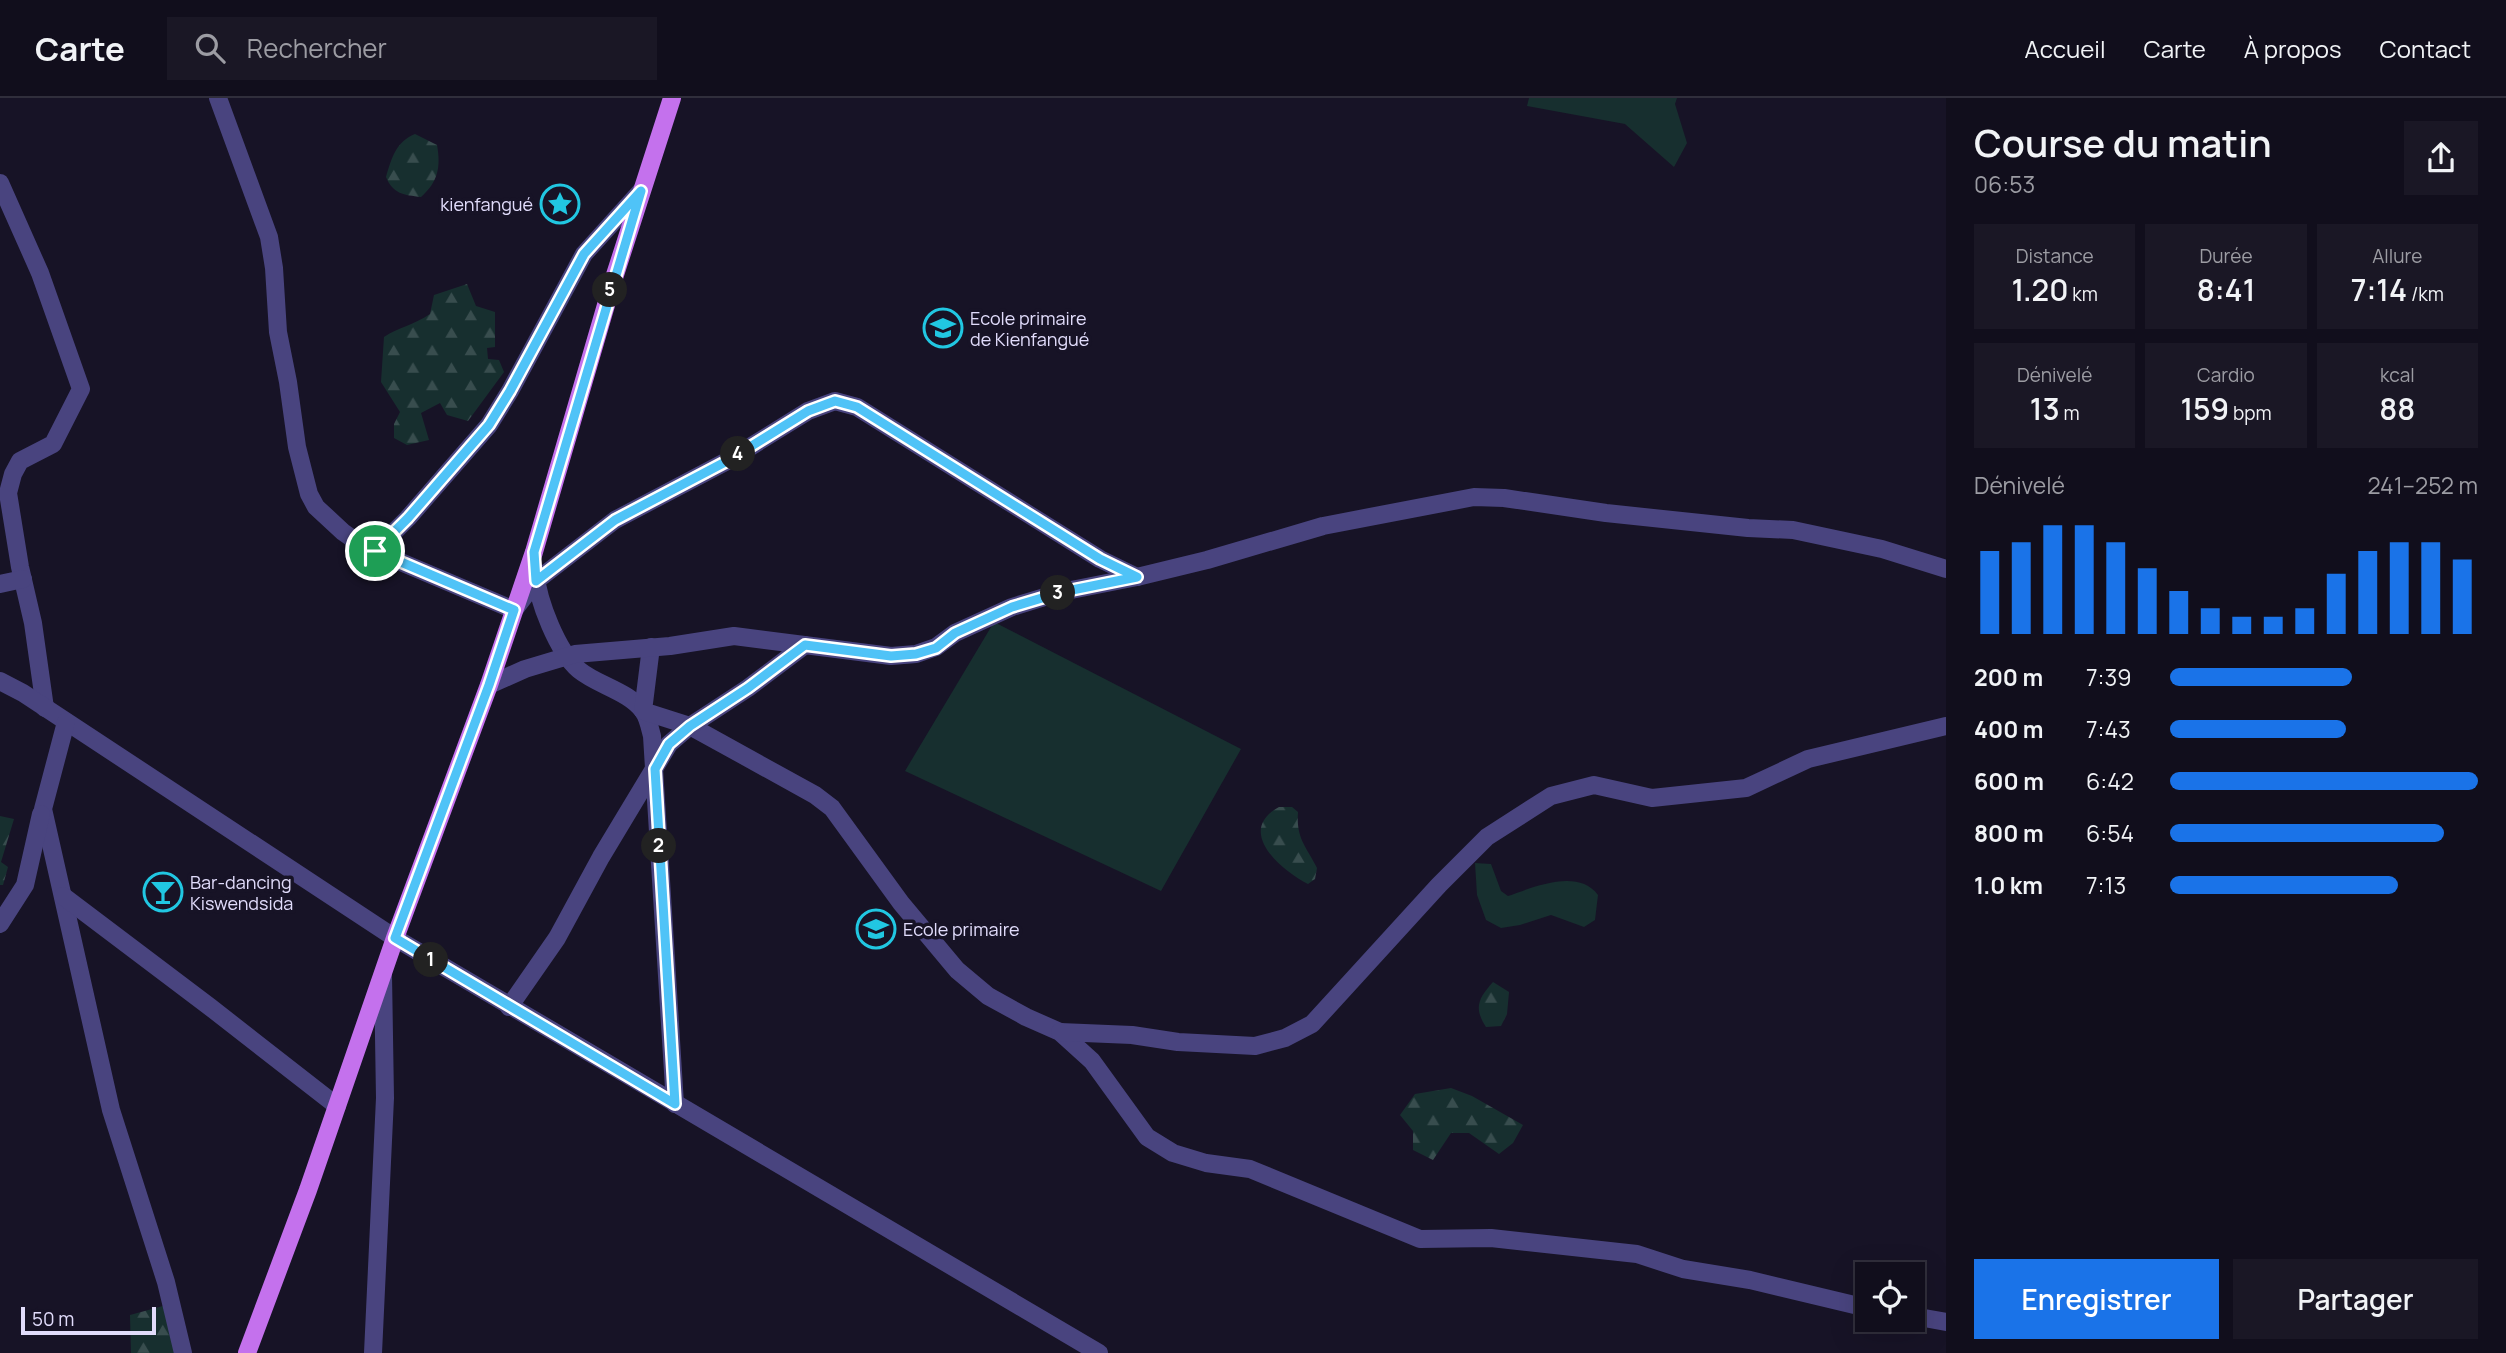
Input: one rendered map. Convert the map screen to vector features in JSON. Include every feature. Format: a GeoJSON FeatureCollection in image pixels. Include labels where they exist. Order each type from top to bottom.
{"type":"FeatureCollection","features":[{"type":"Feature","properties":{"kind":"main road"},"geometry":{"type":"LineString","coordinates":[[247,1353],[337,1107],[395,938],[489,685],[534,552],[641,191],[672,98]]}},
{"type":"Feature","properties":{"kind":"street"},"geometry":{"type":"LineString","coordinates":[[218,98],[269,237],[278,332],[297,447],[309,494],[316,507],[343,532],[375,551],[514,610],[536,581],[615,520],[729,460],[808,411],[835,401],[857,407],[1100,559],[1137,577]]}},
{"type":"Feature","properties":{"kind":"street"},"geometry":{"type":"LineString","coordinates":[[0,183],[40,273],[81,388],[53,444],[20,461],[8,493],[46,708]]}},
{"type":"Feature","properties":{"kind":"street"},"geometry":{"type":"LineString","coordinates":[[375,551],[408,518],[489,425],[584,254],[641,191]]}},
{"type":"Feature","properties":{"kind":"street"},"geometry":{"type":"LineString","coordinates":[[489,685],[525,669],[575,654],[734,636],[891,656],[916,654],[936,648],[955,633],[1012,607],[1062,592],[1207,560],[1323,526],[1474,497],[1504,498],[1631,516],[1793,530],[1882,549],[1946,569]]}},
{"type":"Feature","properties":{"kind":"street"},"geometry":{"type":"LineString","coordinates":[[534,552],[536,581],[547,616],[566,656],[580,671],[624,696],[643,711],[690,726],[815,795],[832,808],[901,903],[957,970],[988,996],[1060,1032],[1092,1061],[1147,1137],[1173,1153],[1206,1163],[1250,1170],[1420,1239],[1491,1238],[1637,1254],[1683,1269],[1751,1280],[1855,1305]]}},
{"type":"Feature","properties":{"kind":"street"},"geometry":{"type":"LineString","coordinates":[[0,584],[23,579]]}},
{"type":"Feature","properties":{"kind":"street"},"geometry":{"type":"LineString","coordinates":[[509,1007],[557,938],[601,857],[669,744],[690,726],[748,688],[805,645]]}},
{"type":"Feature","properties":{"kind":"street"},"geometry":{"type":"LineString","coordinates":[[651,647],[643,711],[652,736],[655,769],[675,1104]]}},
{"type":"Feature","properties":{"kind":"street"},"geometry":{"type":"LineString","coordinates":[[0,681],[46,708],[395,938],[1099,1353]]}},
{"type":"Feature","properties":{"kind":"street"},"geometry":{"type":"LineString","coordinates":[[0,924],[25,885],[66,722]]}},
{"type":"Feature","properties":{"kind":"street"},"geometry":{"type":"LineString","coordinates":[[1060,1032],[1132,1035],[1178,1042],[1255,1046],[1285,1038],[1312,1024],[1439,885],[1487,837],[1551,796],[1594,785],[1653,798],[1746,788],[1808,759],[1946,726]]}},
{"type":"Feature","properties":{"kind":"street"},"geometry":{"type":"LineString","coordinates":[[43,809],[111,1110],[166,1282],[183,1353]]}},
{"type":"Feature","properties":{"kind":"street"},"geometry":{"type":"LineString","coordinates":[[63,896],[337,1107]]}},
{"type":"Feature","properties":{"kind":"street"},"geometry":{"type":"LineString","coordinates":[[373,1353],[385,1098],[383,972]]}},
{"type":"Feature","properties":{"kind":"street"},"geometry":{"type":"LineString","coordinates":[[1925,1318],[1946,1322]]}},
{"type":"Feature","properties":{"kind":"green space"},"geometry":{"type":"Polygon","coordinates":[[[1529,98],[1677,98],[1675,104],[1687,143],[1674,167],[1625,124],[1527,106],[1529,98]]]}},
{"type":"Feature","properties":{"kind":"green space"},"geometry":{"type":"Polygon","coordinates":[[[415,134],[437,145],[438,153],[435,180],[421,197],[400,193],[386,177],[399,146],[415,134]]]}},
{"type":"Feature","properties":{"kind":"green space"},"geometry":{"type":"Polygon","coordinates":[[[467,284],[476,306],[495,312],[495,347],[487,348],[488,359],[499,360],[504,372],[468,421],[447,415],[440,403],[421,413],[429,440],[407,445],[394,438],[394,424],[400,412],[381,382],[384,337],[430,314],[434,295],[467,284]]]}},
{"type":"Feature","properties":{"kind":"green space"},"geometry":{"type":"Polygon","coordinates":[[[994,622],[1241,749],[1161,891],[905,771],[994,622]]]}},
{"type":"Feature","properties":{"kind":"green space"},"geometry":{"type":"Polygon","coordinates":[[[1279,807],[1292,807],[1298,812],[1300,836],[1317,868],[1315,879],[1308,884],[1275,860],[1262,838],[1261,827],[1267,817],[1279,807]]]}},
{"type":"Feature","properties":{"kind":"green space"},"geometry":{"type":"Polygon","coordinates":[[[0,816],[14,819],[1,862],[8,867],[3,885],[0,885],[0,816]]]}},
{"type":"Feature","properties":{"kind":"green space"},"geometry":{"type":"Polygon","coordinates":[[[1475,863],[1491,864],[1501,891],[1508,896],[1555,882],[1568,881],[1589,887],[1598,895],[1595,920],[1584,927],[1551,915],[1501,928],[1486,920],[1477,895],[1475,863]]]}},
{"type":"Feature","properties":{"kind":"green space"},"geometry":{"type":"Polygon","coordinates":[[[1493,982],[1509,992],[1507,1014],[1501,1026],[1486,1027],[1480,1014],[1479,1003],[1493,982]]]}},
{"type":"Feature","properties":{"kind":"green space"},"geometry":{"type":"Polygon","coordinates":[[[1451,1088],[1472,1096],[1523,1125],[1513,1143],[1499,1154],[1469,1133],[1451,1133],[1433,1160],[1413,1150],[1413,1131],[1400,1115],[1415,1094],[1451,1088]]]}},
{"type":"Feature","properties":{"kind":"green space"},"geometry":{"type":"Polygon","coordinates":[[[163,1306],[175,1353],[131,1353],[130,1315],[163,1306]]]}},
{"type":"Feature","properties":{"kind":"place","name":"kienfangué"},"geometry":{"type":"Point","coordinates":[560,204]}},
{"type":"Feature","properties":{"kind":"place","name":"Ecole primaire de Kienfangué"},"geometry":{"type":"Point","coordinates":[943,328]}},
{"type":"Feature","properties":{"kind":"place","name":"Bar-dancing Kiswendsida"},"geometry":{"type":"Point","coordinates":[163,892]}},
{"type":"Feature","properties":{"kind":"place","name":"Ecole primaire"},"geometry":{"type":"Point","coordinates":[876,929]}},
{"type":"Feature","properties":{"kind":"route"},"geometry":{"type":"LineString","coordinates":[[641,191],[534,552],[536,581],[615,520],[729,460],[808,411],[835,401],[857,407],[1100,559],[1137,577],[1062,592],[1012,607],[955,633],[936,648],[916,654],[891,656],[805,645],[748,688],[690,726],[669,744],[655,769],[675,1104],[395,938],[514,610],[375,551],[408,518],[489,425],[584,254],[641,191]]}}]}
